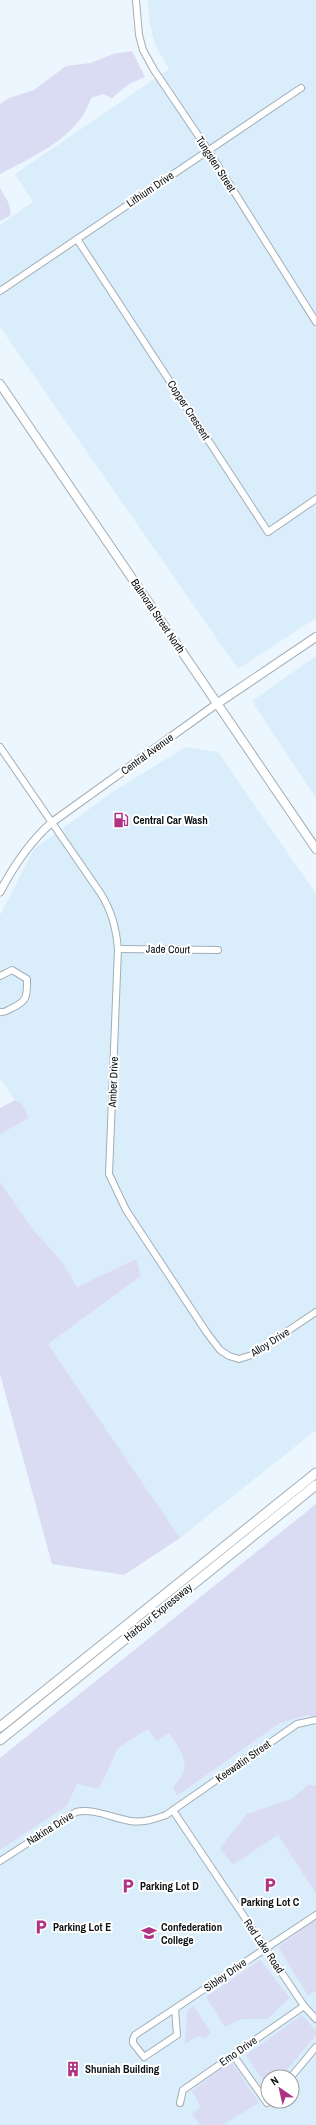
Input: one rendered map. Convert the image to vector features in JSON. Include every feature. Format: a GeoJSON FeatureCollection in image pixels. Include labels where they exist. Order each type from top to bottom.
{"type":"FeatureCollection","features":[{"type":"Feature","properties":{"kind":"main road","name":"Balmoral Street North"},"geometry":{"type":"LineString","coordinates":[[0,384],[316,849]]}},
{"type":"Feature","properties":{"kind":"main road","name":"Central Avenue"},"geometry":{"type":"LineString","coordinates":[[218,703],[316,637]]}},
{"type":"Feature","properties":{"kind":"main road","name":"Harbour Expressway"},"geometry":{"type":"LineString","coordinates":[[0,1727],[316,1473]]}},
{"type":"Feature","properties":{"kind":"main road","name":"Harbour Expressway"},"geometry":{"type":"LineString","coordinates":[[0,1740],[316,1485]]}},
{"type":"Feature","properties":{"kind":"street","name":"Tungsten Street"},"geometry":{"type":"LineString","coordinates":[[136,0],[139,35],[144,50],[154,70],[208,150],[316,322]]}},
{"type":"Feature","properties":{"kind":"street","name":"Lithium Drive"},"geometry":{"type":"LineString","coordinates":[[0,291],[301,88]]}},
{"type":"Feature","properties":{"kind":"street","name":"Copper Crescent"},"geometry":{"type":"LineString","coordinates":[[77,239],[268,532],[316,499]]}},
{"type":"Feature","properties":{"kind":"street","name":"Central Avenue"},"geometry":{"type":"LineString","coordinates":[[0,892],[13,868],[36,836],[218,703]]}},
{"type":"Feature","properties":{"kind":"street","name":"Amber Drive"},"geometry":{"type":"LineString","coordinates":[[0,747],[110,910],[116,927],[118,949],[109,1174],[126,1210],[207,1333]]}},
{"type":"Feature","properties":{"kind":"street","name":"Jade Court"},"geometry":{"type":"LineString","coordinates":[[118,949],[218,950]]}},
{"type":"Feature","properties":{"kind":"street"},"geometry":{"type":"LineString","coordinates":[[0,976],[12,970],[27,979],[27,997],[22,1004],[4,1012],[0,1012]]}},
{"type":"Feature","properties":{"kind":"street","name":"Alloy Drive"},"geometry":{"type":"LineString","coordinates":[[207,1333],[220,1350],[229,1356],[239,1358],[252,1355],[316,1312]]}},
{"type":"Feature","properties":{"kind":"street","name":"Keewatin Street"},"geometry":{"type":"LineString","coordinates":[[174,1812],[182,1804],[297,1724],[316,1720]]}},
{"type":"Feature","properties":{"kind":"street","name":"Nakina Drive"},"geometry":{"type":"LineString","coordinates":[[0,1861],[76,1812],[86,1810],[139,1822],[147,1821],[174,1812]]}},
{"type":"Feature","properties":{"kind":"street","name":"Red Lake Road"},"geometry":{"type":"LineString","coordinates":[[174,1812],[304,2006],[316,2019]]}},
{"type":"Feature","properties":{"kind":"street","name":"Sibley Drive"},"geometry":{"type":"LineString","coordinates":[[175,2009],[177,2035],[144,2057],[133,2044],[133,2039],[175,2009],[265,1948],[316,1915]]}},
{"type":"Feature","properties":{"kind":"street","name":"Emo Drive"},"geometry":{"type":"LineString","coordinates":[[180,2103],[183,2090],[304,2006]]}},
{"type":"Feature","properties":{"kind":"street"},"geometry":{"type":"LineString","coordinates":[[297,2069],[316,2046]]}},
{"type":"Feature","properties":{"kind":"street"},"geometry":{"type":"LineString","coordinates":[[233,2055],[260,2093]]}},
{"type":"Feature","properties":{"kind":"shaded area"},"geometry":{"type":"Polygon","coordinates":[[[148,0],[316,0],[316,618],[238,669],[0,327],[0,225],[33,202],[15,174],[169,69],[155,45],[149,19],[148,0]]]}},
{"type":"Feature","properties":{"kind":"shaded area"},"geometry":{"type":"Polygon","coordinates":[[[132,51],[145,77],[129,84],[112,98],[103,94],[91,98],[85,112],[66,134],[41,152],[0,174],[0,104],[9,98],[34,90],[66,66],[91,63],[113,54],[132,51]]]}},
{"type":"Feature","properties":{"kind":"shaded area"},"geometry":{"type":"Polygon","coordinates":[[[0,188],[8,201],[10,216],[0,221],[0,188]]]}},
{"type":"Feature","properties":{"kind":"shaded area"},"geometry":{"type":"Polygon","coordinates":[[[316,656],[316,798],[252,701],[316,656]]]}},
{"type":"Feature","properties":{"kind":"shaded area"},"geometry":{"type":"Polygon","coordinates":[[[186,747],[218,752],[316,894],[316,1430],[180,1538],[48,1344],[141,1276],[136,1259],[77,1287],[61,1260],[34,1231],[0,1182],[0,1134],[11,1127],[21,1103],[15,1100],[0,1079],[0,915],[34,849],[114,791],[186,747]]]}},
{"type":"Feature","properties":{"kind":"shaded area"},"geometry":{"type":"Polygon","coordinates":[[[15,1100],[21,1103],[29,1118],[0,1134],[0,1108],[15,1100]]]}},
{"type":"Feature","properties":{"kind":"shaded area"},"geometry":{"type":"Polygon","coordinates":[[[0,1182],[34,1231],[61,1260],[77,1287],[136,1259],[141,1276],[48,1344],[180,1538],[124,1575],[52,1564],[0,1374],[0,1182]]]}},
{"type":"Feature","properties":{"kind":"shaded area"},"geometry":{"type":"Polygon","coordinates":[[[316,1504],[316,1718],[308,1715],[280,1723],[177,1796],[173,1787],[183,1772],[185,1766],[182,1754],[169,1733],[157,1741],[148,1729],[118,1748],[99,1789],[77,1784],[67,1806],[0,1850],[0,1758],[316,1504]]]}},
{"type":"Feature","properties":{"kind":"shaded area","name":"Confederation College"},"geometry":{"type":"Polygon","coordinates":[[[308,1715],[316,1718],[316,1785],[308,1785],[291,1799],[247,1814],[233,1865],[278,1835],[316,1894],[316,1919],[278,1947],[308,1996],[316,1991],[316,2125],[0,2125],[0,1850],[67,1806],[77,1784],[99,1788],[118,1748],[148,1729],[169,1733],[184,1756],[186,1767],[182,1777],[173,1787],[177,1796],[280,1723],[308,1715]]]}},
{"type":"Feature","properties":{"kind":"shaded area"},"geometry":{"type":"Polygon","coordinates":[[[308,1785],[316,1785],[316,1894],[278,1835],[233,1865],[220,1848],[247,1814],[291,1799],[308,1785]]]}},
{"type":"Feature","properties":{"kind":"shaded area"},"geometry":{"type":"Polygon","coordinates":[[[316,1919],[316,1991],[308,1996],[278,1947],[316,1919]]]}},
{"type":"Feature","properties":{"kind":"shaded area"},"geometry":{"type":"Polygon","coordinates":[[[260,1960],[290,1998],[267,2019],[241,2019],[225,2027],[206,1997],[260,1960]]]}},
{"type":"Feature","properties":{"kind":"shaded area"},"geometry":{"type":"Polygon","coordinates":[[[193,2005],[211,2033],[205,2038],[198,2036],[185,2044],[187,2012],[193,2005]]]}},
{"type":"Feature","properties":{"kind":"shaded area"},"geometry":{"type":"Polygon","coordinates":[[[302,2015],[316,2031],[316,2035],[288,2069],[260,2069],[260,2076],[246,2055],[302,2015]]]}},
{"type":"Feature","properties":{"kind":"shaded area"},"geometry":{"type":"Polygon","coordinates":[[[231,2061],[259,2103],[222,2125],[200,2125],[192,2114],[201,2107],[192,2091],[231,2061]]]}},
{"type":"Feature","properties":{"kind":"place","name":"Central Car Wash"},"geometry":{"type":"Point","coordinates":[121,820]}},
{"type":"Feature","properties":{"kind":"place","name":"Parking Lot C"},"geometry":{"type":"Point","coordinates":[270,1885]}},
{"type":"Feature","properties":{"kind":"place","name":"Parking Lot D"},"geometry":{"type":"Point","coordinates":[128,1886]}},
{"type":"Feature","properties":{"kind":"place","name":"Parking Lot E"},"geometry":{"type":"Point","coordinates":[41,1927]}},
{"type":"Feature","properties":{"kind":"place","name":"Confederation College"},"geometry":{"type":"Point","coordinates":[149,1933]}},
{"type":"Feature","properties":{"kind":"place","name":"Shuniah Building"},"geometry":{"type":"Point","coordinates":[73,2069]}}]}
